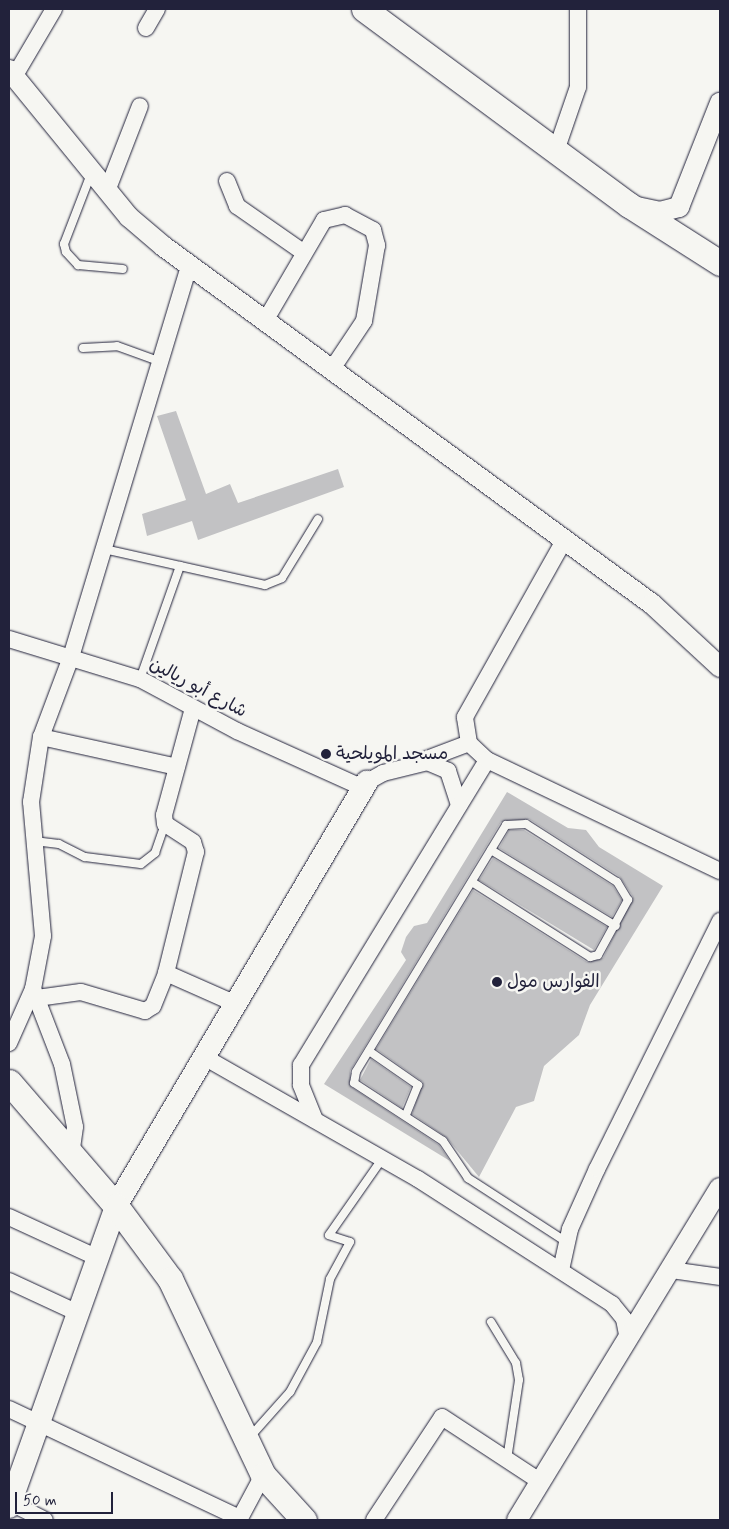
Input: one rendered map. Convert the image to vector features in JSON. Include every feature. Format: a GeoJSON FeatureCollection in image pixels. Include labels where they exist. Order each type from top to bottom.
{"type":"FeatureCollection","features":[{"type":"Feature","properties":{"kind":"main road"},"geometry":{"type":"LineString","coordinates":[[364,9],[629,205],[720,263]]}},
{"type":"Feature","properties":{"kind":"main road"},"geometry":{"type":"LineString","coordinates":[[9,1504],[116,1206],[365,785]]}},
{"type":"Feature","properties":{"kind":"main road"},"geometry":{"type":"LineString","coordinates":[[9,1082],[116,1206],[170,1279],[248,1439],[263,1475],[304,1520]]}},
{"type":"Feature","properties":{"kind":"street"},"geometry":{"type":"LineString","coordinates":[[54,9],[12,73],[91,172],[130,217],[189,265],[652,604],[720,666]]}},
{"type":"Feature","properties":{"kind":"street"},"geometry":{"type":"LineString","coordinates":[[146,28],[157,9]]}},
{"type":"Feature","properties":{"kind":"street"},"geometry":{"type":"LineString","coordinates":[[556,151],[578,87],[578,9]]}},
{"type":"Feature","properties":{"kind":"street"},"geometry":{"type":"LineString","coordinates":[[629,205],[660,212],[679,207],[720,103]]}},
{"type":"Feature","properties":{"kind":"street"},"geometry":{"type":"LineString","coordinates":[[107,191],[140,106]]}},
{"type":"Feature","properties":{"kind":"street"},"geometry":{"type":"LineString","coordinates":[[228,180],[237,206],[303,252]]}},
{"type":"Feature","properties":{"kind":"street"},"geometry":{"type":"LineString","coordinates":[[265,321],[316,227],[334,216],[345,215],[378,236],[364,321],[332,369]]}},
{"type":"Feature","properties":{"kind":"street"},"geometry":{"type":"LineString","coordinates":[[9,1043],[35,993],[43,936],[31,802],[41,737],[71,657],[189,265]]}},
{"type":"Feature","properties":{"kind":"street"},"geometry":{"type":"LineString","coordinates":[[565,539],[470,703],[465,717],[469,743],[487,760],[720,871]]}},
{"type":"Feature","properties":{"kind":"street","name":"شارع أبو ريالين"},"geometry":{"type":"LineString","coordinates":[[9,639],[140,679],[192,708],[365,785]]}},
{"type":"Feature","properties":{"kind":"street"},"geometry":{"type":"LineString","coordinates":[[35,993],[88,992],[150,1011],[166,973],[196,852],[193,842],[165,824],[192,708]]}},
{"type":"Feature","properties":{"kind":"street"},"geometry":{"type":"LineString","coordinates":[[41,737],[177,766]]}},
{"type":"Feature","properties":{"kind":"street"},"geometry":{"type":"LineString","coordinates":[[365,785],[417,762],[469,743]]}},
{"type":"Feature","properties":{"kind":"street"},"geometry":{"type":"LineString","coordinates":[[315,1120],[301,1085],[301,1065],[487,760]]}},
{"type":"Feature","properties":{"kind":"street"},"geometry":{"type":"LineString","coordinates":[[417,762],[448,771],[459,805]]}},
{"type":"Feature","properties":{"kind":"street"},"geometry":{"type":"LineString","coordinates":[[561,1270],[565,1241],[620,1118],[720,921]]}},
{"type":"Feature","properties":{"kind":"street"},"geometry":{"type":"LineString","coordinates":[[166,973],[236,1004]]}},
{"type":"Feature","properties":{"kind":"street"},"geometry":{"type":"LineString","coordinates":[[35,993],[62,1064],[75,1128],[71,1154]]}},
{"type":"Feature","properties":{"kind":"street"},"geometry":{"type":"LineString","coordinates":[[204,1057],[382,1159],[561,1270],[620,1311],[628,1340]]}},
{"type":"Feature","properties":{"kind":"street"},"geometry":{"type":"LineString","coordinates":[[517,1520],[720,1188]]}},
{"type":"Feature","properties":{"kind":"street"},"geometry":{"type":"LineString","coordinates":[[9,1217],[98,1258]]}},
{"type":"Feature","properties":{"kind":"street"},"geometry":{"type":"LineString","coordinates":[[671,1270],[720,1277]]}},
{"type":"Feature","properties":{"kind":"street"},"geometry":{"type":"LineString","coordinates":[[9,1281],[78,1313]]}},
{"type":"Feature","properties":{"kind":"street"},"geometry":{"type":"LineString","coordinates":[[9,1409],[240,1519],[263,1475]]}},
{"type":"Feature","properties":{"kind":"street"},"geometry":{"type":"LineString","coordinates":[[374,1520],[442,1417],[541,1482]]}},
{"type":"Feature","properties":{"kind":"street"},"geometry":{"type":"LineString","coordinates":[[9,1504],[45,1520]]}},
{"type":"Feature","properties":{"kind":"lane"},"geometry":{"type":"LineString","coordinates":[[91,172],[66,252],[78,265],[123,269]]}},
{"type":"Feature","properties":{"kind":"lane"},"geometry":{"type":"LineString","coordinates":[[84,348],[117,346],[161,362]]}},
{"type":"Feature","properties":{"kind":"lane"},"geometry":{"type":"LineString","coordinates":[[104,549],[274,584],[318,519]]}},
{"type":"Feature","properties":{"kind":"lane"},"geometry":{"type":"LineString","coordinates":[[140,679],[180,566]]}},
{"type":"Feature","properties":{"kind":"lane"},"geometry":{"type":"LineString","coordinates":[[34,841],[59,844],[85,857],[142,864],[154,853],[165,824]]}},
{"type":"Feature","properties":{"kind":"lane"},"geometry":{"type":"LineString","coordinates":[[472,882],[590,957],[598,955],[616,926],[628,900],[617,882],[526,824],[506,825],[369,1051],[354,1082],[406,1114],[449,1147],[468,1178],[565,1241]]}},
{"type":"Feature","properties":{"kind":"lane"},"geometry":{"type":"LineString","coordinates":[[491,850],[616,926]]}},
{"type":"Feature","properties":{"kind":"lane"},"geometry":{"type":"LineString","coordinates":[[369,1051],[418,1085],[406,1114]]}},
{"type":"Feature","properties":{"kind":"lane"},"geometry":{"type":"LineString","coordinates":[[248,1439],[290,1392],[317,1342],[330,1279],[350,1242],[329,1235],[382,1159]]}},
{"type":"Feature","properties":{"kind":"lane"},"geometry":{"type":"LineString","coordinates":[[491,1322],[516,1363],[519,1380],[507,1460]]}},
{"type":"Feature","properties":{"kind":"building"},"geometry":{"type":"Polygon","coordinates":[[[176,411],[206,494],[230,484],[238,503],[338,469],[344,487],[198,540],[192,521],[147,536],[142,514],[186,500],[157,416],[176,411]]]}},
{"type":"Feature","properties":{"kind":"building","name":"الفوارس مول"},"geometry":{"type":"Polygon","coordinates":[[[507,792],[568,828],[586,830],[599,847],[663,886],[590,1005],[579,1035],[544,1066],[534,1101],[516,1107],[479,1177],[446,1137],[412,1114],[423,1082],[376,1049],[473,890],[587,962],[603,958],[633,897],[620,877],[529,819],[501,822],[350,1071],[351,1087],[439,1145],[450,1161],[324,1084],[406,960],[401,952],[406,937],[414,926],[427,923],[507,792]]]}},
{"type":"Feature","properties":{"kind":"building"},"geometry":{"type":"Polygon","coordinates":[[[509,830],[524,830],[613,886],[622,900],[612,917],[499,848],[509,830]]]}},
{"type":"Feature","properties":{"kind":"building"},"geometry":{"type":"Polygon","coordinates":[[[493,858],[607,927],[594,950],[479,880],[493,858]]]}},
{"type":"Feature","properties":{"kind":"building"},"geometry":{"type":"Polygon","coordinates":[[[371,1059],[411,1087],[402,1108],[360,1080],[371,1059]]]}},
{"type":"Feature","properties":{"kind":"place","name":"مسجد المويلحية"},"geometry":{"type":"Point","coordinates":[326,754]}},
{"type":"Feature","properties":{"kind":"place","name":"الفوارس مول"},"geometry":{"type":"Point","coordinates":[497,982]}}]}
